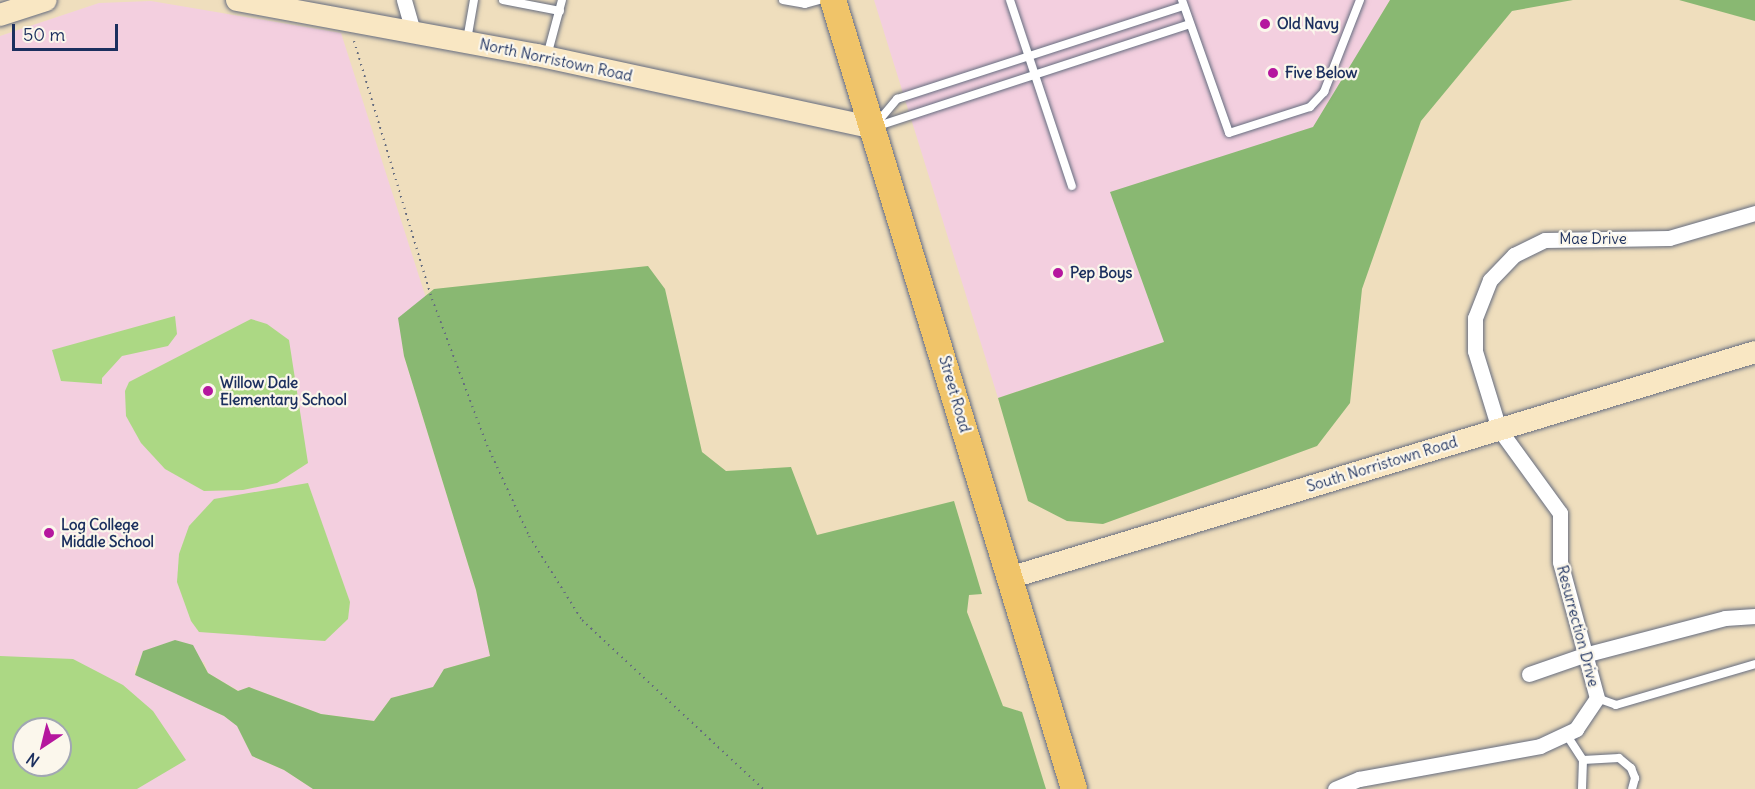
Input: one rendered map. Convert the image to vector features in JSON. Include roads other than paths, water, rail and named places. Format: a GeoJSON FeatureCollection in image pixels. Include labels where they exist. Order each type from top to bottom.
{"type":"FeatureCollection","features":[{"type":"Feature","properties":{"kind":"main road","name":"Street Road"},"geometry":{"type":"LineString","coordinates":[[833,0],[874,128],[1074,789]]}},
{"type":"Feature","properties":{"kind":"street"},"geometry":{"type":"LineString","coordinates":[[0,15],[46,0]]}},
{"type":"Feature","properties":{"kind":"street","name":"North Norristown Road"},"geometry":{"type":"LineString","coordinates":[[237,0],[546,57],[874,128]]}},
{"type":"Feature","properties":{"kind":"street"},"geometry":{"type":"LineString","coordinates":[[404,0],[413,31]]}},
{"type":"Feature","properties":{"kind":"street","name":"Mae Drive"},"geometry":{"type":"LineString","coordinates":[[1499,429],[1475,351],[1475,318],[1490,280],[1514,255],[1545,240],[1566,237],[1669,238],[1755,213]]}},
{"type":"Feature","properties":{"kind":"street","name":"South Norristown Road"},"geometry":{"type":"LineString","coordinates":[[1009,578],[1755,352]]}},
{"type":"Feature","properties":{"kind":"street","name":"Resurrection Drive"},"geometry":{"type":"LineString","coordinates":[[1335,789],[1359,779],[1540,746],[1576,729],[1597,698],[1560,562],[1560,513],[1499,429]]}},
{"type":"Feature","properties":{"kind":"street"},"geometry":{"type":"LineString","coordinates":[[1529,674],[1584,655],[1725,618],[1755,616]]}},
{"type":"Feature","properties":{"kind":"lane"},"geometry":{"type":"LineString","coordinates":[[466,42],[474,0]]}},
{"type":"Feature","properties":{"kind":"lane"},"geometry":{"type":"LineString","coordinates":[[503,0],[560,11]]}},
{"type":"Feature","properties":{"kind":"lane"},"geometry":{"type":"LineString","coordinates":[[546,57],[562,0]]}},
{"type":"Feature","properties":{"kind":"lane"},"geometry":{"type":"LineString","coordinates":[[783,0],[805,4],[819,0]]}},
{"type":"Feature","properties":{"kind":"lane"},"geometry":{"type":"LineString","coordinates":[[1010,0],[1072,186]]}},
{"type":"Feature","properties":{"kind":"lane"},"geometry":{"type":"LineString","coordinates":[[874,128],[897,99],[1183,3],[1229,133],[1310,107],[1324,92],[1360,0]]}},
{"type":"Feature","properties":{"kind":"lane"},"geometry":{"type":"LineString","coordinates":[[874,128],[1190,24]]}},
{"type":"Feature","properties":{"kind":"lane"},"geometry":{"type":"LineString","coordinates":[[1597,698],[1616,705],[1755,664]]}},
{"type":"Feature","properties":{"kind":"lane"},"geometry":{"type":"LineString","coordinates":[[1566,734],[1583,760],[1582,789]]}},
{"type":"Feature","properties":{"kind":"lane"},"geometry":{"type":"LineString","coordinates":[[1583,760],[1619,758],[1631,768],[1635,778],[1632,789]]}},
{"type":"Feature","properties":{"kind":"place","name":"Old Navy"},"geometry":{"type":"Point","coordinates":[1265,24]}},
{"type":"Feature","properties":{"kind":"place","name":"Five Below"},"geometry":{"type":"Point","coordinates":[1273,73]}},
{"type":"Feature","properties":{"kind":"place","name":"Pep Boys"},"geometry":{"type":"Point","coordinates":[1058,273]}},
{"type":"Feature","properties":{"kind":"place","name":"Willow Dale Elementary School"},"geometry":{"type":"Point","coordinates":[208,391]}},
{"type":"Feature","properties":{"kind":"place","name":"Log College Middle School"},"geometry":{"type":"Point","coordinates":[49,533]}}]}
